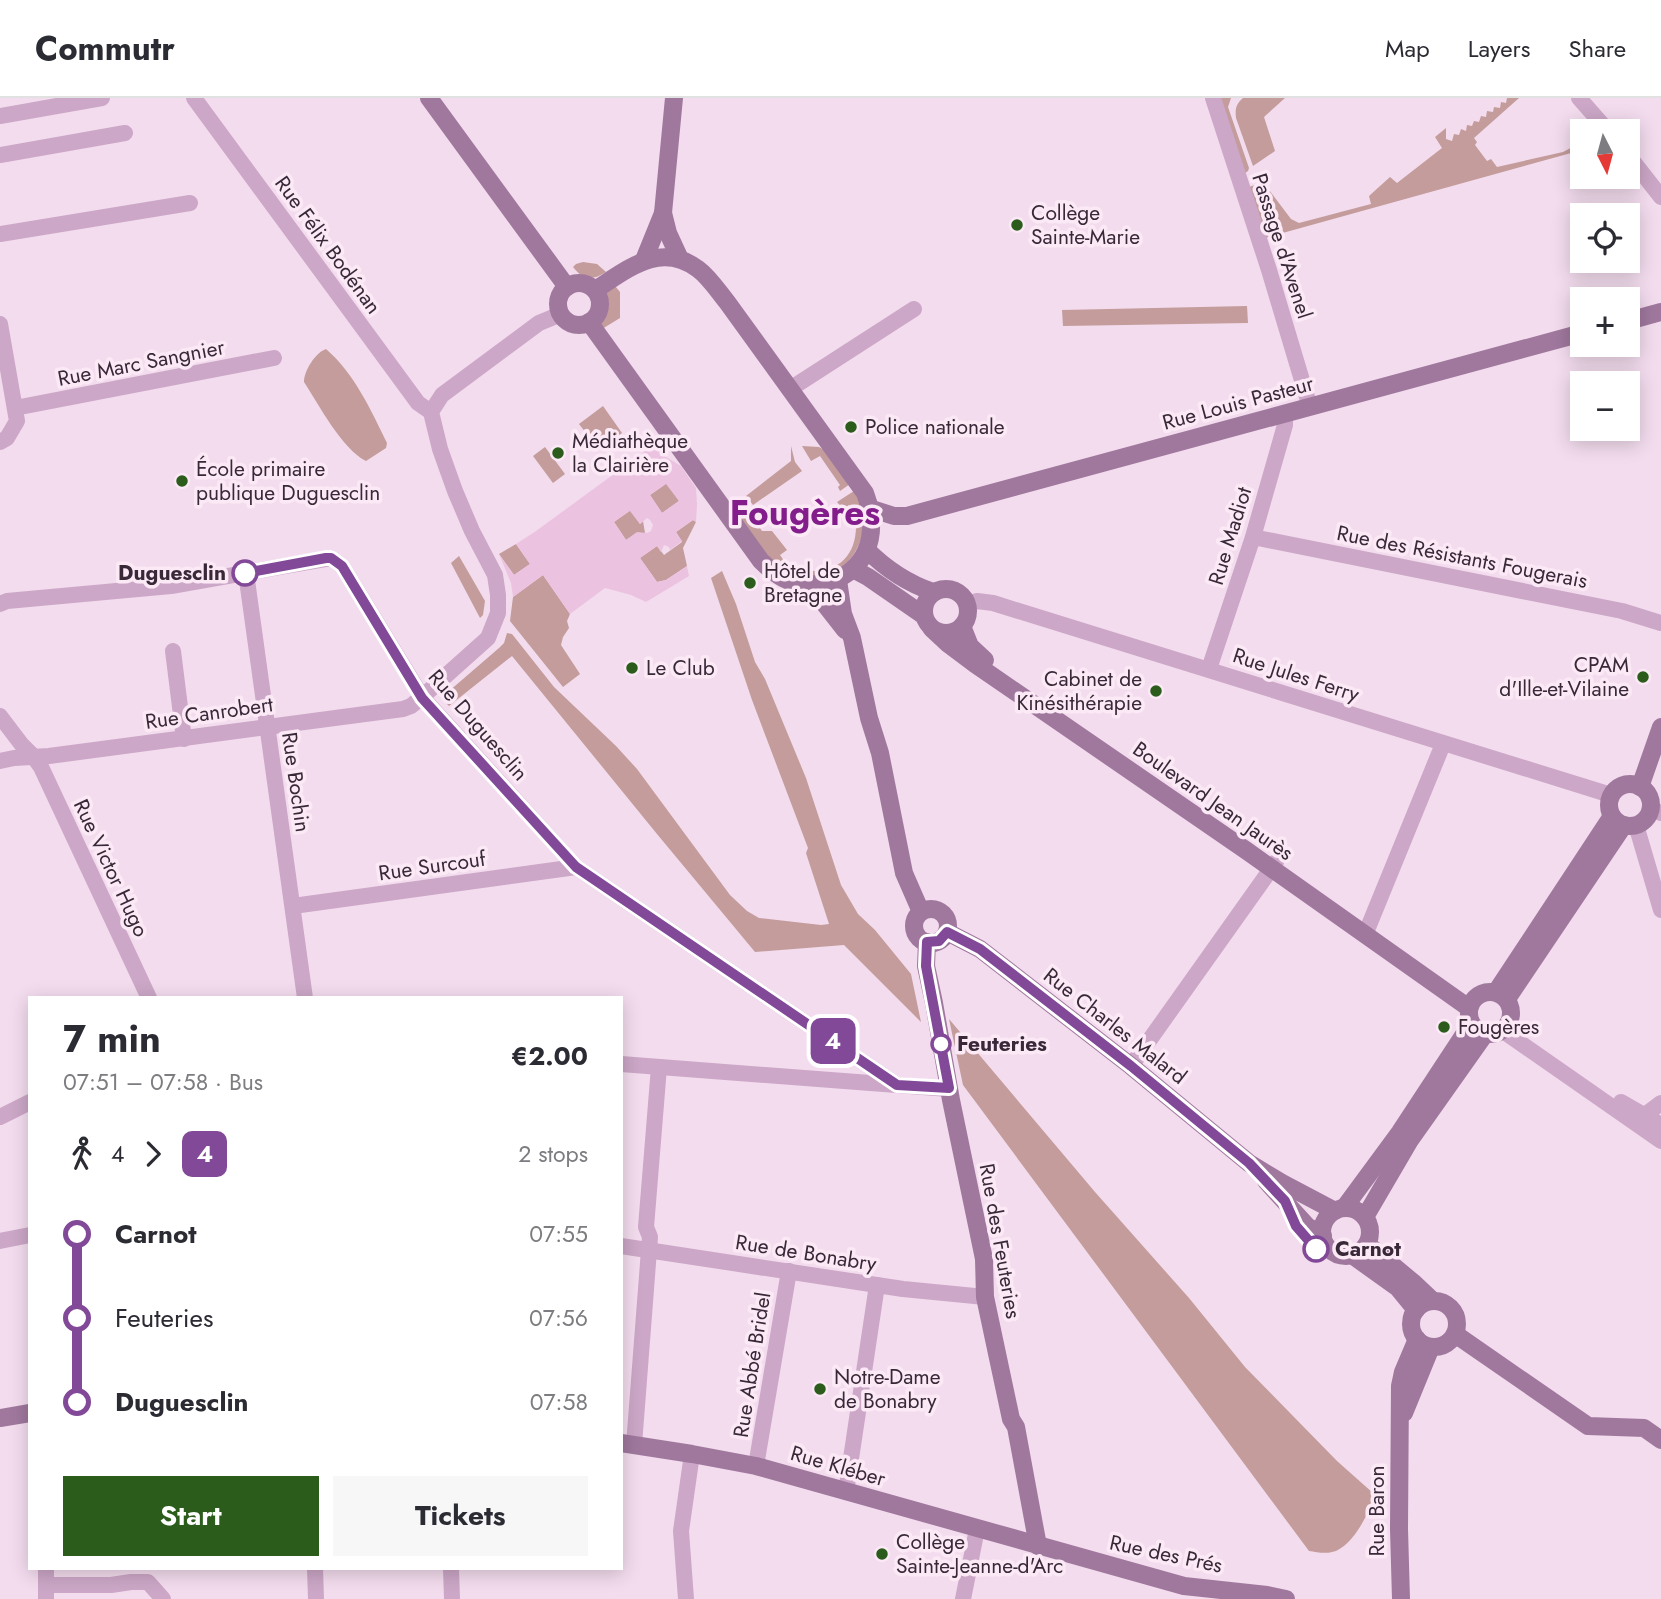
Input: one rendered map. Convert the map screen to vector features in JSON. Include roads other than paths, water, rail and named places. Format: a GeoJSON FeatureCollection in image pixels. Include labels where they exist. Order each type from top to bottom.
{"type":"FeatureCollection","features":[{"type":"Feature","properties":{"kind":"main road"},"geometry":{"type":"LineString","coordinates":[[429,98],[568,287]]}},
{"type":"Feature","properties":{"kind":"main road"},"geometry":{"type":"LineString","coordinates":[[644,260],[663,212],[674,98]]}},
{"type":"Feature","properties":{"kind":"main road"},"geometry":{"type":"LineString","coordinates":[[663,212],[668,233],[680,259]]}},
{"type":"Feature","properties":{"kind":"main road"},"geometry":{"type":"LineString","coordinates":[[589,322],[761,561],[786,580],[809,584],[838,580],[853,569],[868,544],[871,521],[865,493],[727,302],[699,269],[680,259],[658,257],[644,260],[595,290]]}},
{"type":"Feature","properties":{"kind":"main road"},"geometry":{"type":"LineString","coordinates":[[582,283],[595,290],[600,307],[589,322],[577,325],[570,323],[561,314],[559,299],[568,287],[582,283]]}},
{"type":"Feature","properties":{"kind":"main road"},"geometry":{"type":"LineString","coordinates":[[1640,318],[1661,312]]}},
{"type":"Feature","properties":{"kind":"main road","name":"Rue Louis Pasteur"},"geometry":{"type":"LineString","coordinates":[[869,508],[894,516],[907,516],[1570,336]]}},
{"type":"Feature","properties":{"kind":"main road","name":"Rue Louis Pasteur"},"geometry":{"type":"LineString","coordinates":[[868,544],[907,516]]}},
{"type":"Feature","properties":{"kind":"main road"},"geometry":{"type":"LineString","coordinates":[[868,544],[880,563],[920,588],[933,592]]}},
{"type":"Feature","properties":{"kind":"main road","name":"Boulevard Jean Jaurès"},"geometry":{"type":"LineString","coordinates":[[853,569],[868,577],[928,622],[947,643],[975,664],[1247,850],[1274,865]]}},
{"type":"Feature","properties":{"kind":"main road"},"geometry":{"type":"LineString","coordinates":[[838,580],[843,614],[852,638],[866,706],[880,753],[904,873],[921,912]]}},
{"type":"Feature","properties":{"kind":"main road"},"geometry":{"type":"LineString","coordinates":[[809,584],[852,638]]}},
{"type":"Feature","properties":{"kind":"main road"},"geometry":{"type":"LineString","coordinates":[[949,589],[957,592],[964,597],[967,605],[966,620],[956,631],[940,633],[928,622],[925,602],[933,592],[949,589]]}},
{"type":"Feature","properties":{"kind":"main road","name":"Boulevard Jean Jaurès"},"geometry":{"type":"LineString","coordinates":[[962,626],[970,646],[979,656],[1367,931],[1485,1019]]}},
{"type":"Feature","properties":{"kind":"main road"},"geometry":{"type":"LineString","coordinates":[[1640,788],[1661,727]]}},
{"type":"Feature","properties":{"kind":"main road"},"geometry":{"type":"LineString","coordinates":[[1502,996],[1624,822],[1645,819],[1656,811],[1649,797],[1635,785],[1624,785],[1611,795],[1609,803],[1624,822]]}},
{"type":"Feature","properties":{"kind":"main road"},"geometry":{"type":"LineString","coordinates":[[933,909],[942,913],[947,921],[947,932],[939,941],[927,942],[919,937],[915,929],[917,916],[933,909]]}},
{"type":"Feature","properties":{"kind":"main road","name":"Rue Charles Malard"},"geometry":{"type":"LineString","coordinates":[[947,932],[980,949],[1131,1066],[1277,1185],[1308,1227],[1323,1236]]}},
{"type":"Feature","properties":{"kind":"main road","name":"Rue des Feuteries"},"geometry":{"type":"LineString","coordinates":[[927,942],[926,966],[944,1065],[985,1259],[985,1297],[1011,1419],[1016,1427],[1038,1546]]}},
{"type":"Feature","properties":{"kind":"main road"},"geometry":{"type":"LineString","coordinates":[[1365,1217],[1388,1163],[1485,1019],[1485,992],[1502,996],[1511,1011],[1485,1019]]}},
{"type":"Feature","properties":{"kind":"main road"},"geometry":{"type":"LineString","coordinates":[[1340,1210],[1388,1163]]}},
{"type":"Feature","properties":{"kind":"main road"},"geometry":{"type":"LineString","coordinates":[[1277,1185],[1340,1210]]}},
{"type":"Feature","properties":{"kind":"main road"},"geometry":{"type":"LineString","coordinates":[[1352,1255],[1367,1244],[1370,1230],[1365,1217],[1359,1212],[1352,1209],[1340,1210],[1329,1215],[1325,1221],[1325,1243],[1336,1254],[1352,1255],[1398,1288],[1416,1310]]}},
{"type":"Feature","properties":{"kind":"main road"},"geometry":{"type":"LineString","coordinates":[[1367,1244],[1433,1301]]}},
{"type":"Feature","properties":{"kind":"main road"},"geometry":{"type":"LineString","coordinates":[[1433,1301],[1447,1305],[1457,1325],[1454,1334],[1438,1347],[1424,1343],[1413,1334],[1411,1322],[1416,1310],[1433,1301]]}},
{"type":"Feature","properties":{"kind":"main road"},"geometry":{"type":"LineString","coordinates":[[1454,1334],[1588,1426],[1644,1428],[1661,1440]]}},
{"type":"Feature","properties":{"kind":"main road","name":"Rue Baron"},"geometry":{"type":"LineString","coordinates":[[1401,1599],[1401,1422],[1424,1343]]}},
{"type":"Feature","properties":{"kind":"main road"},"geometry":{"type":"LineString","coordinates":[[0,1418],[28,1413]]}},
{"type":"Feature","properties":{"kind":"main road","name":"Rue Kléber"},"geometry":{"type":"LineString","coordinates":[[628,1444],[756,1466],[1038,1546]]}},
{"type":"Feature","properties":{"kind":"main road","name":"Rue des Prés"},"geometry":{"type":"LineString","coordinates":[[1038,1546],[1181,1593],[1267,1595],[1286,1599]]}},
{"type":"Feature","properties":{"kind":"street"},"geometry":{"type":"LineString","coordinates":[[0,116],[102,98]]}},
{"type":"Feature","properties":{"kind":"street","name":"Rue Félix Bodénan"},"geometry":{"type":"LineString","coordinates":[[194,98],[418,402],[431,412]]}},
{"type":"Feature","properties":{"kind":"street","name":"Passage d'Avenel"},"geometry":{"type":"LineString","coordinates":[[1213,98],[1310,407]]}},
{"type":"Feature","properties":{"kind":"street"},"geometry":{"type":"LineString","coordinates":[[1579,98],[1597,119]]}},
{"type":"Feature","properties":{"kind":"street"},"geometry":{"type":"LineString","coordinates":[[0,155],[125,133]]}},
{"type":"Feature","properties":{"kind":"street"},"geometry":{"type":"LineString","coordinates":[[1640,170],[1661,197]]}},
{"type":"Feature","properties":{"kind":"street"},"geometry":{"type":"LineString","coordinates":[[0,234],[190,204]]}},
{"type":"Feature","properties":{"kind":"street"},"geometry":{"type":"LineString","coordinates":[[790,388],[914,309]]}},
{"type":"Feature","properties":{"kind":"street"},"geometry":{"type":"LineString","coordinates":[[422,698],[488,638],[498,613],[495,575],[471,531],[455,491],[440,449],[431,412],[442,395],[539,323],[561,314]]}},
{"type":"Feature","properties":{"kind":"street"},"geometry":{"type":"LineString","coordinates":[[0,324],[17,421],[7,438],[0,442]]}},
{"type":"Feature","properties":{"kind":"street","name":"Rue Marc Sangnier"},"geometry":{"type":"LineString","coordinates":[[15,408],[274,358]]}},
{"type":"Feature","properties":{"kind":"street","name":"Rue Madiot"},"geometry":{"type":"LineString","coordinates":[[1209,670],[1253,537],[1285,425],[1285,414]]}},
{"type":"Feature","properties":{"kind":"street","name":"Rue des Résistants Fougerais"},"geometry":{"type":"LineString","coordinates":[[1253,537],[1622,611],[1661,623]]}},
{"type":"Feature","properties":{"kind":"street","name":"Rue Duguesclin"},"geometry":{"type":"LineString","coordinates":[[0,604],[7,601],[171,586],[331,558],[342,566],[422,698],[576,867],[897,1085]]}},
{"type":"Feature","properties":{"kind":"street","name":"Rue Bochin"},"geometry":{"type":"LineString","coordinates":[[246,573],[305,996]]}},
{"type":"Feature","properties":{"kind":"street","name":"Rue Jules Ferry"},"geometry":{"type":"LineString","coordinates":[[967,605],[977,601],[993,603],[1611,795]]}},
{"type":"Feature","properties":{"kind":"street"},"geometry":{"type":"LineString","coordinates":[[173,651],[184,739]]}},
{"type":"Feature","properties":{"kind":"street","name":"Rue Canrobert"},"geometry":{"type":"LineString","coordinates":[[0,761],[402,709],[422,698]]}},
{"type":"Feature","properties":{"kind":"street","name":"Rue Victor Hugo"},"geometry":{"type":"LineString","coordinates":[[0,716],[41,767],[148,996]]}},
{"type":"Feature","properties":{"kind":"street"},"geometry":{"type":"LineString","coordinates":[[1367,931],[1443,744]]}},
{"type":"Feature","properties":{"kind":"street"},"geometry":{"type":"LineString","coordinates":[[1624,822],[1661,910]]}},
{"type":"Feature","properties":{"kind":"street"},"geometry":{"type":"LineString","coordinates":[[1131,1066],[1274,865]]}},
{"type":"Feature","properties":{"kind":"street","name":"Rue Surcouf"},"geometry":{"type":"LineString","coordinates":[[293,906],[576,867]]}},
{"type":"Feature","properties":{"kind":"street","name":"Boulevard Jean Jaurès"},"geometry":{"type":"LineString","coordinates":[[1485,1019],[1661,1125]]}},
{"type":"Feature","properties":{"kind":"street","name":"Boulevard Jean Jaurès"},"geometry":{"type":"LineString","coordinates":[[1485,1019],[1661,1141]]}},
{"type":"Feature","properties":{"kind":"street"},"geometry":{"type":"LineString","coordinates":[[623,1064],[949,1088]]}},
{"type":"Feature","properties":{"kind":"street"},"geometry":{"type":"LineString","coordinates":[[628,1444],[649,1250],[650,1237],[646,1227],[659,1067]]}},
{"type":"Feature","properties":{"kind":"street"},"geometry":{"type":"LineString","coordinates":[[1645,1115],[1661,1102]]}},
{"type":"Feature","properties":{"kind":"street"},"geometry":{"type":"LineString","coordinates":[[0,1117],[28,1103]]}},
{"type":"Feature","properties":{"kind":"street"},"geometry":{"type":"LineString","coordinates":[[0,1241],[28,1235]]}},
{"type":"Feature","properties":{"kind":"street","name":"Rue de Bonabry"},"geometry":{"type":"LineString","coordinates":[[623,1246],[877,1285],[985,1297]]}},
{"type":"Feature","properties":{"kind":"street","name":"Rue Abbé Bridel"},"geometry":{"type":"LineString","coordinates":[[756,1466],[789,1271]]}},
{"type":"Feature","properties":{"kind":"street"},"geometry":{"type":"LineString","coordinates":[[846,1492],[877,1285]]}},
{"type":"Feature","properties":{"kind":"street"},"geometry":{"type":"LineString","coordinates":[[686,1599],[681,1531],[692,1454]]}},
{"type":"Feature","properties":{"kind":"street"},"geometry":{"type":"LineString","coordinates":[[962,1599],[977,1529]]}},
{"type":"Feature","properties":{"kind":"street"},"geometry":{"type":"LineString","coordinates":[[46,1570],[46,1592],[148,1582],[163,1599]]}},
{"type":"Feature","properties":{"kind":"street"},"geometry":{"type":"LineString","coordinates":[[315,1570],[316,1599]]}},
{"type":"Feature","properties":{"kind":"street"},"geometry":{"type":"LineString","coordinates":[[451,1570],[452,1599]]}},
{"type":"Feature","properties":{"kind":"place","name":"Collège Sainte-Marie"},"geometry":{"type":"Point","coordinates":[1017,225]}},
{"type":"Feature","properties":{"kind":"place","name":"Police nationale"},"geometry":{"type":"Point","coordinates":[851,427]}},
{"type":"Feature","properties":{"kind":"place","name":"Médiathèque la Clairière"},"geometry":{"type":"Point","coordinates":[558,453]}},
{"type":"Feature","properties":{"kind":"place","name":"École primaire publique Duguesclin"},"geometry":{"type":"Point","coordinates":[182,481]}},
{"type":"Feature","properties":{"kind":"place","name":"Duguesclin"},"geometry":{"type":"Point","coordinates":[245,573]}},
{"type":"Feature","properties":{"kind":"place","name":"Hôtel de Bretagne"},"geometry":{"type":"Point","coordinates":[750,583]}},
{"type":"Feature","properties":{"kind":"place","name":"Le Club"},"geometry":{"type":"Point","coordinates":[632,668]}},
{"type":"Feature","properties":{"kind":"place","name":"CPAM d'Ille-et-Vilaine"},"geometry":{"type":"Point","coordinates":[1643,677]}},
{"type":"Feature","properties":{"kind":"place","name":"Cabinet de Kinésithérapie"},"geometry":{"type":"Point","coordinates":[1156,691]}},
{"type":"Feature","properties":{"kind":"place","name":"Fougères"},"geometry":{"type":"Point","coordinates":[1444,1027]}},
{"type":"Feature","properties":{"kind":"place","name":"Feuteries"},"geometry":{"type":"Point","coordinates":[941,1044]}},
{"type":"Feature","properties":{"kind":"place","name":"Carnot"},"geometry":{"type":"Point","coordinates":[1316,1249]}},
{"type":"Feature","properties":{"kind":"place","name":"Notre-Dame de Bonabry"},"geometry":{"type":"Point","coordinates":[820,1389]}},
{"type":"Feature","properties":{"kind":"place","name":"Collège Sainte-Jeanne-d'Arc"},"geometry":{"type":"Point","coordinates":[882,1554]}},
{"type":"Feature","properties":{"kind":"district","name":"Fougères"},"geometry":{"type":"Point","coordinates":[805,513]}}]}
